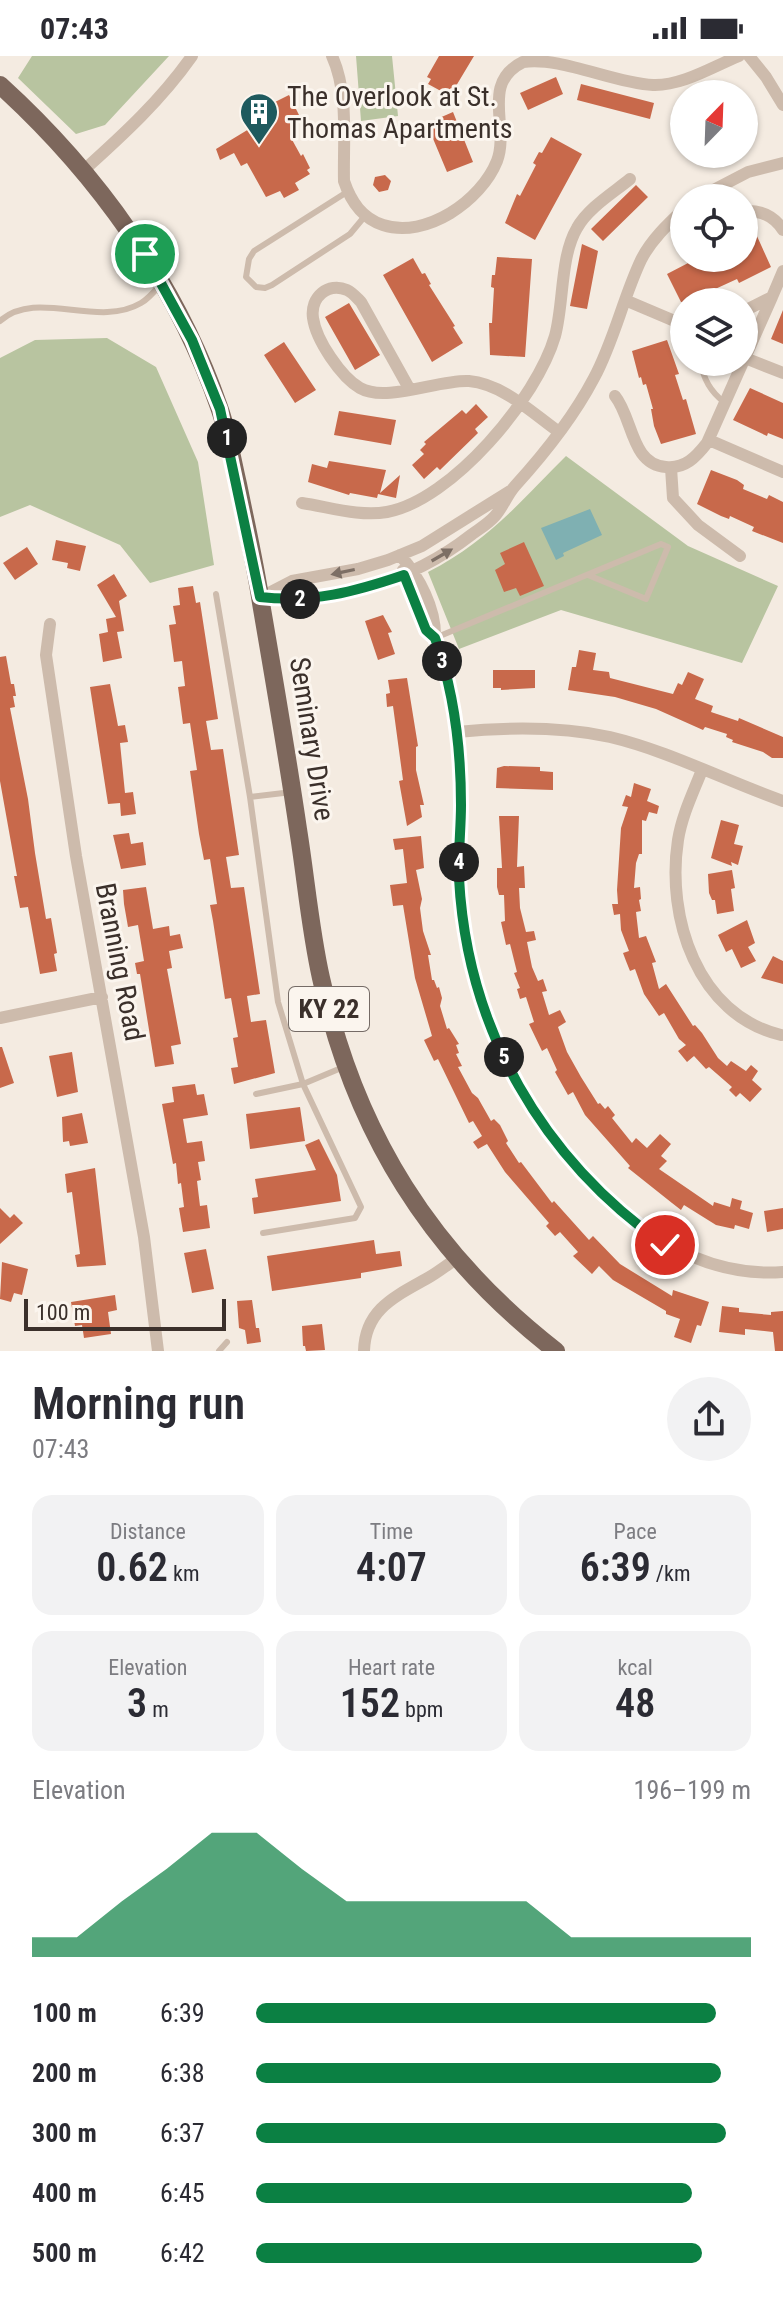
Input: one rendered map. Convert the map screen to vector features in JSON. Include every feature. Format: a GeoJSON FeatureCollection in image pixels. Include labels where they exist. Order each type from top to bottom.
{"type":"FeatureCollection","features":[{"type":"Feature","properties":{"kind":"main road","name":"Seminary Drive"},"geometry":{"type":"LineString","coordinates":[[0,85],[50,132],[84,170],[145,254],[192,340],[220,409],[260,597],[320,975],[346,1066],[378,1144],[420,1211],[457,1258],[495,1300],[556,1351]]}},
{"type":"Feature","properties":{"kind":"street"},"geometry":{"type":"LineString","coordinates":[[84,170],[143,117],[192,56]]}},
{"type":"Feature","properties":{"kind":"street"},"geometry":{"type":"LineString","coordinates":[[332,56],[340,76],[342,93],[344,181],[347,192],[365,216],[389,227],[402,228],[439,218],[458,208],[486,181],[497,160],[500,142],[498,91],[503,80],[521,62],[547,56],[633,82],[666,85],[739,56]]}},
{"type":"Feature","properties":{"kind":"street"},"geometry":{"type":"LineString","coordinates":[[749,56],[783,105]]}},
{"type":"Feature","properties":{"kind":"street"},"geometry":{"type":"LineString","coordinates":[[725,184],[748,172],[783,163]]}},
{"type":"Feature","properties":{"kind":"street"},"geometry":{"type":"LineString","coordinates":[[302,503],[365,513],[385,512],[416,502],[454,477],[488,444],[543,364],[553,342],[572,238],[578,225],[630,179]]}},
{"type":"Feature","properties":{"kind":"street"},"geometry":{"type":"LineString","coordinates":[[758,213],[782,226]]}},
{"type":"Feature","properties":{"kind":"street"},"geometry":{"type":"LineString","coordinates":[[260,597],[292,600],[334,594],[409,573],[454,548],[494,517],[512,489],[559,432],[594,378],[642,258],[670,223]]}},
{"type":"Feature","properties":{"kind":"street"},"geometry":{"type":"LineString","coordinates":[[758,328],[783,272]]}},
{"type":"Feature","properties":{"kind":"street"},"geometry":{"type":"LineString","coordinates":[[410,390],[361,302],[349,290],[331,287],[322,292],[316,300],[313,317],[322,342],[343,375],[362,390],[410,390],[454,381],[471,381],[503,392],[559,432]]}},
{"type":"Feature","properties":{"kind":"street"},"geometry":{"type":"LineString","coordinates":[[758,304],[772,297]]}},
{"type":"Feature","properties":{"kind":"street"},"geometry":{"type":"LineString","coordinates":[[625,300],[670,319]]}},
{"type":"Feature","properties":{"kind":"street"},"geometry":{"type":"LineString","coordinates":[[758,365],[783,373]]}},
{"type":"Feature","properties":{"kind":"street"},"geometry":{"type":"LineString","coordinates":[[615,396],[646,460],[656,467],[671,468],[686,464],[698,455],[709,440],[737,376]]}},
{"type":"Feature","properties":{"kind":"street"},"geometry":{"type":"LineString","coordinates":[[709,440],[783,472]]}},
{"type":"Feature","properties":{"kind":"street"},"geometry":{"type":"LineString","coordinates":[[671,468],[673,498],[698,525],[740,556]]}},
{"type":"Feature","properties":{"kind":"street"},"geometry":{"type":"LineString","coordinates":[[260,597],[292,581],[358,569],[422,546],[512,489]]}},
{"type":"Feature","properties":{"kind":"street"},"geometry":{"type":"LineString","coordinates":[[400,555],[435,625],[435,638],[442,657],[457,732],[461,806],[459,879],[471,960],[482,1004],[499,1046],[533,1110],[587,1181],[665,1245],[705,1263],[730,1269],[750,1273],[783,1272]]}},
{"type":"Feature","properties":{"kind":"street","name":"Branning Road"},"geometry":{"type":"LineString","coordinates":[[50,624],[46,655],[76,856],[154,1307],[158,1351]]}},
{"type":"Feature","properties":{"kind":"street"},"geometry":{"type":"LineString","coordinates":[[457,732],[515,728],[579,732],[643,746],[783,801]]}},
{"type":"Feature","properties":{"kind":"street"},"geometry":{"type":"LineString","coordinates":[[702,770],[678,839],[675,878],[682,927],[690,952],[710,990],[723,1005],[746,1021],[781,1035]]}},
{"type":"Feature","properties":{"kind":"street"},"geometry":{"type":"LineString","coordinates":[[0,1018],[102,997]]}},
{"type":"Feature","properties":{"kind":"street"},"geometry":{"type":"LineString","coordinates":[[364,1351],[365,1334],[383,1305],[457,1258]]}},
{"type":"Feature","properties":{"kind":"lane"},"geometry":{"type":"LineString","coordinates":[[347,192],[254,251],[246,269],[250,283],[265,288],[272,285],[350,234],[365,216]]}},
{"type":"Feature","properties":{"kind":"lane"},"geometry":{"type":"LineString","coordinates":[[0,321],[18,311],[39,307],[102,314],[127,309],[142,303],[162,284]]}},
{"type":"Feature","properties":{"kind":"lane"},"geometry":{"type":"LineString","coordinates":[[704,376],[712,392],[725,403]]}},
{"type":"Feature","properties":{"kind":"lane"},"geometry":{"type":"LineString","coordinates":[[435,638],[661,544],[668,547],[646,599],[588,575]]}},
{"type":"Feature","properties":{"kind":"lane"},"geometry":{"type":"LineString","coordinates":[[216,594],[250,797],[278,1002],[303,1084],[361,1207],[355,1218],[263,1233]]}},
{"type":"Feature","properties":{"kind":"lane"},"geometry":{"type":"LineString","coordinates":[[250,797],[292,792]]}},
{"type":"Feature","properties":{"kind":"lane"},"geometry":{"type":"LineString","coordinates":[[256,1094],[303,1084],[346,1066]]}},
{"type":"Feature","properties":{"kind":"lane"},"geometry":{"type":"LineString","coordinates":[[219,1351],[227,1342]]}},
{"type":"Feature","properties":{"kind":"green space"},"geometry":{"type":"Polygon","coordinates":[[[32,56],[169,56],[105,125],[76,134],[18,78],[32,56]]]}},
{"type":"Feature","properties":{"kind":"green space"},"geometry":{"type":"Polygon","coordinates":[[[356,56],[392,56],[398,116],[361,121],[356,56]]]}},
{"type":"Feature","properties":{"kind":"green space"},"geometry":{"type":"Polygon","coordinates":[[[107,338],[156,367],[198,462],[214,565],[150,583],[120,545],[30,505],[0,517],[0,358],[35,340],[107,338]]]}},
{"type":"Feature","properties":{"kind":"green space"},"geometry":{"type":"Polygon","coordinates":[[[566,456],[688,546],[778,586],[742,663],[561,610],[459,649],[428,572],[486,534],[566,456]]]}},
{"type":"Feature","properties":{"kind":"water"},"geometry":{"type":"Polygon","coordinates":[[[590,509],[602,535],[563,553],[564,556],[556,560],[541,528],[590,509]]]}},
{"type":"Feature","properties":{"kind":"building"},"geometry":{"type":"Polygon","coordinates":[[[439,56],[474,56],[450,96],[428,84],[431,79],[427,77],[439,56]]]}},
{"type":"Feature","properties":{"kind":"building"},"geometry":{"type":"Polygon","coordinates":[[[556,77],[563,94],[528,110],[520,93],[556,77]]]}},
{"type":"Feature","properties":{"kind":"building"},"geometry":{"type":"Polygon","coordinates":[[[581,84],[654,103],[650,119],[577,100],[581,84]]]}},
{"type":"Feature","properties":{"kind":"building","name":"The Overlook at St. Thomas Apartments"},"geometry":{"type":"Polygon","coordinates":[[[289,95],[300,117],[290,122],[296,133],[290,136],[301,156],[303,154],[310,174],[295,183],[299,190],[284,198],[280,191],[266,197],[247,163],[241,166],[234,153],[220,160],[216,149],[262,121],[257,111],[289,95]]]}},
{"type":"Feature","properties":{"kind":"building"},"geometry":{"type":"Polygon","coordinates":[[[453,112],[473,162],[447,172],[429,129],[432,128],[430,122],[453,112]]]}},
{"type":"Feature","properties":{"kind":"building"},"geometry":{"type":"Polygon","coordinates":[[[551,137],[582,154],[535,240],[505,223],[517,194],[520,196],[536,165],[533,163],[551,137]]]}},
{"type":"Feature","properties":{"kind":"building"},"geometry":{"type":"Polygon","coordinates":[[[385,175],[391,181],[388,190],[379,192],[373,185],[375,177],[385,175]]]}},
{"type":"Feature","properties":{"kind":"building"},"geometry":{"type":"Polygon","coordinates":[[[636,185],[648,197],[603,241],[591,229],[636,185]]]}},
{"type":"Feature","properties":{"kind":"building"},"geometry":{"type":"Polygon","coordinates":[[[758,238],[771,267],[739,283],[737,279],[717,288],[674,288],[667,274],[758,272],[758,238]]]}},
{"type":"Feature","properties":{"kind":"building"},"geometry":{"type":"Polygon","coordinates":[[[582,244],[598,251],[587,309],[570,306],[582,244]]]}},
{"type":"Feature","properties":{"kind":"building"},"geometry":{"type":"Polygon","coordinates":[[[497,257],[532,259],[525,357],[490,355],[489,323],[492,323],[494,288],[491,287],[497,257]]]}},
{"type":"Feature","properties":{"kind":"building"},"geometry":{"type":"Polygon","coordinates":[[[413,258],[422,274],[425,273],[463,343],[432,362],[383,275],[413,258]]]}},
{"type":"Feature","properties":{"kind":"building"},"geometry":{"type":"Polygon","coordinates":[[[349,303],[380,355],[355,370],[325,317],[349,303]]]}},
{"type":"Feature","properties":{"kind":"building"},"geometry":{"type":"Polygon","coordinates":[[[783,310],[783,344],[771,339],[783,310]]]}},
{"type":"Feature","properties":{"kind":"building"},"geometry":{"type":"Polygon","coordinates":[[[667,340],[670,376],[675,376],[683,400],[686,399],[696,434],[661,444],[654,426],[646,384],[643,385],[639,378],[632,351],[667,340]]]}},
{"type":"Feature","properties":{"kind":"building"},"geometry":{"type":"Polygon","coordinates":[[[284,342],[316,390],[295,403],[264,355],[284,342]]]}},
{"type":"Feature","properties":{"kind":"building"},"geometry":{"type":"Polygon","coordinates":[[[750,388],[783,403],[783,439],[768,433],[767,436],[733,420],[750,388]]]}},
{"type":"Feature","properties":{"kind":"building"},"geometry":{"type":"Polygon","coordinates":[[[476,404],[488,417],[475,429],[478,433],[440,470],[437,467],[424,479],[412,465],[424,454],[420,450],[426,444],[424,442],[462,410],[466,414],[476,404]]]}},
{"type":"Feature","properties":{"kind":"building"},"geometry":{"type":"Polygon","coordinates":[[[339,411],[396,420],[391,445],[334,435],[339,411]]]}},
{"type":"Feature","properties":{"kind":"building"},"geometry":{"type":"Polygon","coordinates":[[[329,461],[386,470],[380,493],[400,475],[396,498],[378,494],[377,498],[349,495],[308,482],[312,464],[327,468],[329,461]]]}},
{"type":"Feature","properties":{"kind":"building"},"geometry":{"type":"Polygon","coordinates":[[[711,470],[737,480],[744,485],[743,489],[783,502],[783,543],[752,531],[754,527],[730,516],[729,519],[697,504],[711,470]]]}},
{"type":"Feature","properties":{"kind":"building"},"geometry":{"type":"Polygon","coordinates":[[[56,540],[86,546],[80,571],[67,568],[68,563],[52,560],[56,540]]]}},
{"type":"Feature","properties":{"kind":"building"},"geometry":{"type":"Polygon","coordinates":[[[524,542],[544,586],[520,596],[516,588],[504,592],[495,570],[505,564],[500,553],[524,542]]]}},
{"type":"Feature","properties":{"kind":"building"},"geometry":{"type":"Polygon","coordinates":[[[27,547],[38,564],[15,580],[3,563],[27,547]]]}},
{"type":"Feature","properties":{"kind":"building"},"geometry":{"type":"Polygon","coordinates":[[[114,574],[127,596],[119,601],[124,631],[117,632],[122,658],[103,662],[99,634],[108,632],[106,619],[116,617],[97,585],[114,574]]]}},
{"type":"Feature","properties":{"kind":"building"},"geometry":{"type":"Polygon","coordinates":[[[193,586],[196,603],[200,602],[218,719],[206,721],[211,750],[223,749],[239,855],[226,857],[231,888],[244,887],[260,994],[247,996],[251,1022],[266,1020],[275,1073],[234,1084],[231,1068],[238,1067],[233,1038],[238,1037],[231,998],[225,999],[210,905],[217,904],[210,859],[204,860],[199,834],[190,771],[197,770],[190,723],[183,724],[178,687],[185,686],[182,661],[174,662],[169,625],[176,624],[173,606],[180,605],[178,588],[193,586]]]}},
{"type":"Feature","properties":{"kind":"building"},"geometry":{"type":"Polygon","coordinates":[[[383,615],[392,632],[388,633],[395,654],[378,660],[365,621],[383,615]]]}},
{"type":"Feature","properties":{"kind":"building"},"geometry":{"type":"Polygon","coordinates":[[[579,650],[596,653],[593,670],[609,672],[610,678],[673,694],[688,672],[704,679],[695,699],[713,706],[711,712],[738,721],[739,718],[783,737],[783,758],[772,758],[732,742],[726,737],[727,734],[705,727],[703,730],[656,709],[615,697],[568,690],[579,650]]]}},
{"type":"Feature","properties":{"kind":"building"},"geometry":{"type":"Polygon","coordinates":[[[6,656],[16,696],[13,696],[15,707],[10,708],[28,799],[46,919],[51,918],[57,953],[54,954],[57,971],[40,974],[28,907],[20,908],[0,781],[0,657],[6,656]]]}},
{"type":"Feature","properties":{"kind":"building"},"geometry":{"type":"Polygon","coordinates":[[[493,670],[535,670],[535,688],[493,688],[493,670]]]}},
{"type":"Feature","properties":{"kind":"building"},"geometry":{"type":"Polygon","coordinates":[[[407,678],[418,746],[416,770],[424,805],[420,805],[422,817],[407,826],[399,781],[403,780],[393,706],[387,707],[386,694],[390,693],[388,680],[407,678]]]}},
{"type":"Feature","properties":{"kind":"building"},"geometry":{"type":"Polygon","coordinates":[[[110,684],[118,726],[125,725],[128,742],[120,743],[125,793],[133,792],[136,814],[121,816],[120,803],[108,804],[90,687],[110,684]]]}},
{"type":"Feature","properties":{"kind":"building"},"geometry":{"type":"Polygon","coordinates":[[[540,767],[540,771],[553,772],[553,790],[496,788],[497,768],[540,767]]]}},
{"type":"Feature","properties":{"kind":"building"},"geometry":{"type":"Polygon","coordinates":[[[634,783],[651,789],[647,801],[659,806],[657,814],[649,812],[646,821],[642,820],[642,854],[639,854],[636,863],[634,888],[640,887],[641,911],[636,912],[639,938],[646,936],[656,962],[652,963],[659,989],[666,984],[718,1058],[727,1066],[731,1061],[746,1071],[751,1065],[758,1071],[752,1080],[762,1089],[750,1102],[740,1093],[736,1097],[729,1090],[732,1087],[709,1067],[706,1069],[694,1056],[687,1062],[678,1051],[686,1045],[664,1013],[659,1016],[644,994],[635,969],[630,971],[623,953],[629,951],[621,930],[620,914],[614,915],[612,904],[618,904],[621,828],[628,807],[622,806],[626,795],[631,797],[634,783]]]}},
{"type":"Feature","properties":{"kind":"building"},"geometry":{"type":"Polygon","coordinates":[[[499,816],[519,816],[517,867],[524,866],[525,888],[519,888],[520,908],[526,932],[534,931],[536,940],[527,942],[532,967],[538,981],[543,979],[547,991],[542,992],[549,1015],[560,1010],[566,1022],[558,1027],[581,1077],[598,1104],[605,1109],[608,1106],[615,1115],[612,1118],[632,1143],[636,1138],[647,1148],[660,1134],[671,1144],[661,1156],[667,1161],[659,1169],[713,1206],[714,1202],[730,1207],[732,1198],[742,1201],[740,1209],[753,1213],[749,1229],[716,1225],[684,1205],[681,1210],[628,1168],[630,1166],[585,1115],[573,1092],[568,1095],[555,1072],[557,1070],[547,1048],[542,1051],[529,1024],[534,1022],[526,997],[520,999],[510,944],[506,945],[501,922],[505,921],[504,895],[499,895],[497,887],[497,868],[502,868],[499,816]]]}},
{"type":"Feature","properties":{"kind":"building"},"geometry":{"type":"Polygon","coordinates":[[[721,820],[739,825],[734,844],[743,846],[738,865],[731,862],[732,866],[711,858],[721,820]]]}},
{"type":"Feature","properties":{"kind":"building"},"geometry":{"type":"Polygon","coordinates":[[[129,833],[131,844],[143,842],[146,865],[121,869],[113,835],[129,833]]]}},
{"type":"Feature","properties":{"kind":"building"},"geometry":{"type":"Polygon","coordinates":[[[421,836],[424,868],[416,870],[422,899],[423,931],[431,955],[428,955],[432,980],[439,987],[442,998],[440,1006],[447,1029],[459,1044],[456,1045],[459,1053],[456,1054],[462,1066],[458,1067],[491,1121],[494,1119],[500,1125],[508,1141],[506,1143],[519,1163],[552,1203],[554,1201],[589,1240],[593,1236],[620,1264],[672,1296],[673,1290],[709,1302],[691,1343],[674,1337],[680,1319],[666,1314],[666,1311],[613,1280],[599,1266],[592,1274],[573,1256],[578,1252],[560,1232],[555,1236],[546,1226],[549,1223],[505,1172],[487,1144],[478,1149],[473,1142],[482,1136],[473,1121],[469,1123],[438,1059],[434,1061],[424,1040],[432,1036],[415,978],[403,905],[393,906],[390,885],[407,883],[403,849],[395,850],[393,839],[421,836]]]}},
{"type":"Feature","properties":{"kind":"building"},"geometry":{"type":"Polygon","coordinates":[[[732,870],[734,911],[717,914],[715,900],[709,893],[708,874],[732,870]]]}},
{"type":"Feature","properties":{"kind":"building"},"geometry":{"type":"Polygon","coordinates":[[[146,887],[153,929],[169,926],[170,936],[180,934],[183,948],[169,951],[172,968],[167,969],[181,1044],[171,1046],[174,1064],[155,1067],[140,974],[137,974],[135,963],[144,961],[138,925],[128,927],[123,890],[146,887]]]}},
{"type":"Feature","properties":{"kind":"building"},"geometry":{"type":"Polygon","coordinates":[[[747,920],[755,943],[748,947],[756,961],[741,968],[732,949],[726,952],[718,935],[747,920]]]}},
{"type":"Feature","properties":{"kind":"building"},"geometry":{"type":"Polygon","coordinates":[[[773,956],[783,961],[783,984],[761,978],[773,956]]]}},
{"type":"Feature","properties":{"kind":"building"},"geometry":{"type":"Polygon","coordinates":[[[0,1047],[14,1083],[0,1088],[0,1047]]]}},
{"type":"Feature","properties":{"kind":"building"},"geometry":{"type":"Polygon","coordinates":[[[72,1052],[78,1092],[57,1097],[49,1056],[72,1052]]]}},
{"type":"Feature","properties":{"kind":"building"},"geometry":{"type":"Polygon","coordinates":[[[195,1084],[197,1095],[204,1094],[208,1115],[183,1119],[187,1143],[202,1141],[205,1161],[198,1162],[201,1180],[197,1181],[200,1206],[207,1205],[210,1228],[183,1232],[179,1208],[184,1207],[181,1183],[178,1184],[176,1163],[173,1164],[162,1104],[174,1102],[172,1087],[195,1084]]]}},
{"type":"Feature","properties":{"kind":"building"},"geometry":{"type":"Polygon","coordinates":[[[300,1107],[305,1141],[250,1149],[246,1114],[300,1107]]]}},
{"type":"Feature","properties":{"kind":"building"},"geometry":{"type":"Polygon","coordinates":[[[82,1113],[88,1143],[70,1146],[69,1141],[63,1142],[62,1117],[82,1113]]]}},
{"type":"Feature","properties":{"kind":"building"},"geometry":{"type":"Polygon","coordinates":[[[319,1139],[337,1175],[341,1201],[254,1214],[252,1198],[258,1197],[255,1179],[316,1170],[305,1145],[319,1139]]]}},
{"type":"Feature","properties":{"kind":"building"},"geometry":{"type":"Polygon","coordinates":[[[95,1168],[106,1265],[77,1267],[75,1255],[80,1254],[72,1192],[67,1193],[65,1174],[95,1168]]]}},
{"type":"Feature","properties":{"kind":"building"},"geometry":{"type":"Polygon","coordinates":[[[0,1208],[10,1218],[14,1214],[23,1223],[0,1244],[0,1208]]]}},
{"type":"Feature","properties":{"kind":"building"},"geometry":{"type":"Polygon","coordinates":[[[783,1208],[783,1229],[767,1232],[764,1211],[783,1208]]]}},
{"type":"Feature","properties":{"kind":"building"},"geometry":{"type":"Polygon","coordinates":[[[374,1240],[376,1254],[400,1251],[402,1266],[361,1273],[361,1278],[272,1291],[267,1256],[374,1240]]]}},
{"type":"Feature","properties":{"kind":"building"},"geometry":{"type":"Polygon","coordinates":[[[206,1249],[214,1289],[192,1293],[184,1253],[206,1249]]]}},
{"type":"Feature","properties":{"kind":"building"},"geometry":{"type":"Polygon","coordinates":[[[2,1262],[28,1269],[22,1295],[14,1293],[11,1302],[0,1299],[2,1262]]]}},
{"type":"Feature","properties":{"kind":"building"},"geometry":{"type":"Polygon","coordinates":[[[115,1295],[117,1310],[108,1312],[111,1334],[84,1338],[82,1325],[75,1326],[71,1302],[115,1295]]]}},
{"type":"Feature","properties":{"kind":"building"},"geometry":{"type":"Polygon","coordinates":[[[252,1300],[261,1342],[247,1344],[245,1330],[239,1328],[237,1301],[252,1300]]]}},
{"type":"Feature","properties":{"kind":"building"},"geometry":{"type":"Polygon","coordinates":[[[722,1306],[739,1308],[739,1312],[771,1315],[771,1312],[783,1311],[783,1351],[775,1351],[773,1332],[745,1329],[745,1335],[719,1332],[722,1306]]]}},
{"type":"Feature","properties":{"kind":"building"},"geometry":{"type":"Polygon","coordinates":[[[322,1324],[325,1350],[306,1351],[302,1326],[322,1324]]]}},
{"type":"Feature","properties":{"kind":"place","name":"The Overlook at St. Thomas Apartments"},"geometry":{"type":"Point","coordinates":[259,146]}},
{"type":"Feature","properties":{"kind":"route"},"geometry":{"type":"LineString","coordinates":[[145,254],[192,340],[220,409],[254,557],[260,597],[292,600],[334,594],[404,575],[426,630],[435,638],[442,657],[454,714],[461,806],[459,879],[471,960],[482,1004],[510,1071],[558,1146],[605,1198],[665,1245]]}}]}
